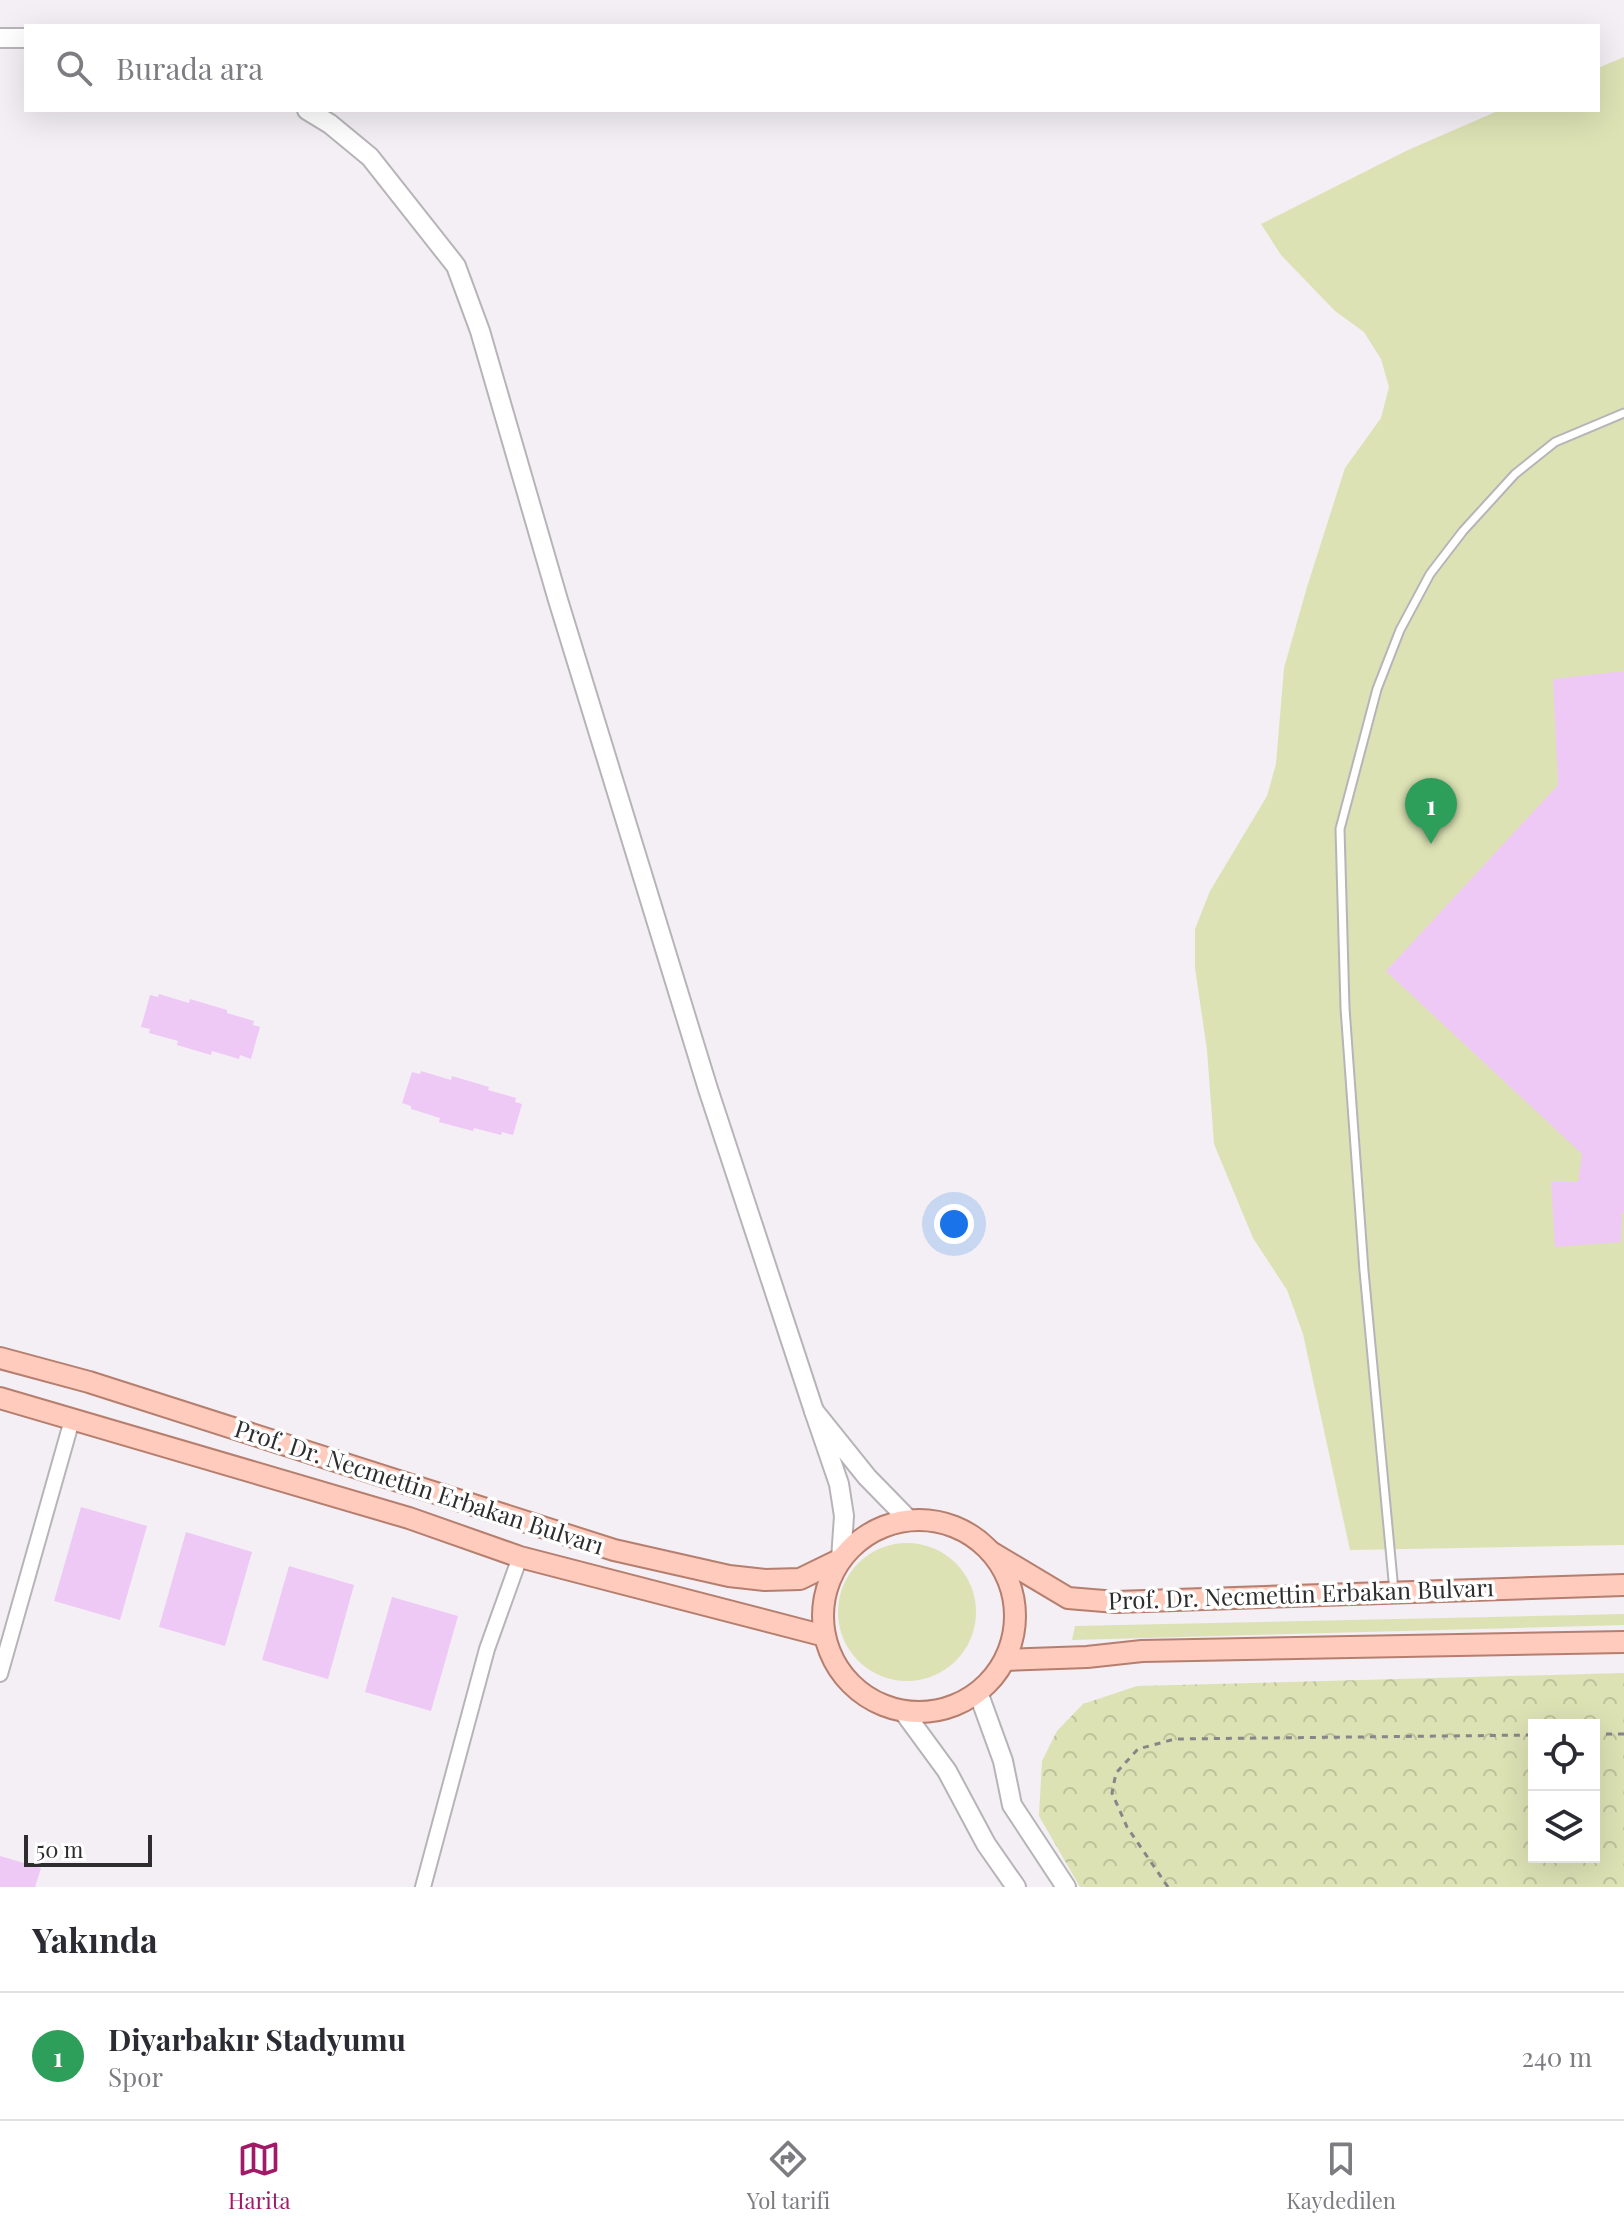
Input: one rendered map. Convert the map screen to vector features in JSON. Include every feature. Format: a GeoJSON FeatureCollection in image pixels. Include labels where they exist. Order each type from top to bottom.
{"type":"FeatureCollection","features":[{"type":"Feature","properties":{"kind":"main road","name":"Prof. Dr. Necmettin Erbakan Bulvarı"},"geometry":{"type":"LineString","coordinates":[[0,1358],[89,1382],[614,1550],[729,1576],[765,1580],[800,1579],[841,1559]]}},
{"type":"Feature","properties":{"kind":"main road","name":"Prof. Dr. Necmettin Erbakan Bulvarı"},"geometry":{"type":"LineString","coordinates":[[0,1398],[409,1518],[520,1557],[825,1636]]}},
{"type":"Feature","properties":{"kind":"main road"},"geometry":{"type":"LineString","coordinates":[[909,1520],[939,1522],[967,1533],[991,1552],[1004,1571],[1012,1593],[1015,1615],[1013,1638],[1005,1660],[993,1677],[978,1692],[955,1705],[929,1711],[903,1711],[876,1702],[853,1685],[835,1663],[825,1636],[823,1609],[828,1583],[841,1559],[860,1540],[883,1526],[909,1520]]}},
{"type":"Feature","properties":{"kind":"main road","name":"Prof. Dr. Necmettin Erbakan Bulvarı"},"geometry":{"type":"LineString","coordinates":[[991,1552],[1068,1598],[1116,1602],[1624,1585]]}},
{"type":"Feature","properties":{"kind":"main road"},"geometry":{"type":"LineString","coordinates":[[1005,1660],[1142,1651],[1624,1642]]}},
{"type":"Feature","properties":{"kind":"street"},"geometry":{"type":"LineString","coordinates":[[0,38],[24,38]]}},
{"type":"Feature","properties":{"kind":"street"},"geometry":{"type":"LineString","coordinates":[[310,112],[370,157],[456,266],[480,331],[558,600],[708,1089],[839,1484],[844,1516],[841,1559]]}},
{"type":"Feature","properties":{"kind":"street"},"geometry":{"type":"LineString","coordinates":[[814,1411],[867,1477],[909,1520]]}},
{"type":"Feature","properties":{"kind":"street"},"geometry":{"type":"LineString","coordinates":[[0,1674],[72,1420]]}},
{"type":"Feature","properties":{"kind":"street"},"geometry":{"type":"LineString","coordinates":[[423,1887],[487,1649],[520,1557]]}},
{"type":"Feature","properties":{"kind":"street"},"geometry":{"type":"LineString","coordinates":[[978,1692],[1003,1761],[1012,1805],[1066,1887]]}},
{"type":"Feature","properties":{"kind":"street"},"geometry":{"type":"LineString","coordinates":[[903,1711],[947,1771],[986,1844],[1016,1887]]}},
{"type":"Feature","properties":{"kind":"lane"},"geometry":{"type":"LineString","coordinates":[[1394,1593],[1358,1193],[1345,1008],[1340,829],[1377,689],[1400,630],[1430,574],[1463,531],[1515,474],[1555,442],[1624,413]]}},
{"type":"Feature","properties":{"kind":"path"},"geometry":{"type":"LineString","coordinates":[[1600,1734],[1624,1734]]}},
{"type":"Feature","properties":{"kind":"path"},"geometry":{"type":"LineString","coordinates":[[1168,1887],[1127,1827],[1112,1793],[1116,1773],[1138,1749],[1175,1739],[1528,1735]]}},
{"type":"Feature","properties":{"kind":"green space"},"geometry":{"type":"Polygon","coordinates":[[[1624,57],[1624,1545],[1350,1550],[1303,1334],[1287,1290],[1253,1238],[1214,1144],[1207,1050],[1195,968],[1195,929],[1210,891],[1267,796],[1276,764],[1284,668],[1307,587],[1345,468],[1381,418],[1389,387],[1381,359],[1364,332],[1335,311],[1281,255],[1261,224],[1408,150],[1495,112],[1600,112],[1600,67],[1624,57]]]}},
{"type":"Feature","properties":{"kind":"green space"},"geometry":{"type":"Polygon","coordinates":[[[907,1543],[933,1549],[955,1564],[970,1586],[976,1612],[970,1638],[955,1660],[933,1675],[907,1681],[881,1675],[859,1660],[844,1638],[838,1612],[844,1586],[859,1564],[881,1549],[907,1543]]]}},
{"type":"Feature","properties":{"kind":"green space"},"geometry":{"type":"Polygon","coordinates":[[[1624,1614],[1624,1625],[1072,1640],[1075,1626],[1624,1614]]]}},
{"type":"Feature","properties":{"kind":"green space"},"geometry":{"type":"Polygon","coordinates":[[[1624,1673],[1624,1887],[1080,1887],[1039,1816],[1042,1761],[1057,1731],[1083,1704],[1137,1686],[1624,1673]]]}},
{"type":"Feature","properties":{"kind":"building"},"geometry":{"type":"Polygon","coordinates":[[[1624,671],[1624,1213],[1621,1242],[1555,1247],[1551,1182],[1578,1182],[1582,1154],[1386,971],[1558,785],[1553,679],[1624,671]]]}},
{"type":"Feature","properties":{"kind":"building"},"geometry":{"type":"Polygon","coordinates":[[[159,994],[189,1003],[190,999],[254,1021],[253,1025],[260,1027],[251,1059],[240,1055],[239,1059],[212,1051],[211,1055],[149,1033],[150,1029],[141,1027],[150,995],[158,997],[159,994]]]}},
{"type":"Feature","properties":{"kind":"building"},"geometry":{"type":"Polygon","coordinates":[[[421,1071],[451,1080],[452,1076],[516,1098],[515,1102],[522,1104],[513,1135],[474,1128],[473,1131],[439,1122],[440,1118],[402,1103],[412,1072],[420,1074],[421,1071]]]}},
{"type":"Feature","properties":{"kind":"building"},"geometry":{"type":"Polygon","coordinates":[[[81,1507],[147,1526],[120,1620],[54,1601],[81,1507]]]}},
{"type":"Feature","properties":{"kind":"building"},"geometry":{"type":"Polygon","coordinates":[[[186,1532],[252,1552],[225,1646],[159,1627],[186,1532]]]}},
{"type":"Feature","properties":{"kind":"building"},"geometry":{"type":"Polygon","coordinates":[[[289,1566],[354,1585],[328,1679],[262,1660],[289,1566]]]}},
{"type":"Feature","properties":{"kind":"building"},"geometry":{"type":"Polygon","coordinates":[[[392,1597],[458,1616],[431,1711],[365,1692],[392,1597]]]}},
{"type":"Feature","properties":{"kind":"building"},"geometry":{"type":"Polygon","coordinates":[[[0,1856],[41,1868],[35,1887],[0,1887],[0,1856]]]}},
{"type":"Feature","properties":{"kind":"place","name":"Diyarbakır Stadyumu"},"geometry":{"type":"Point","coordinates":[1431,844]}}]}
